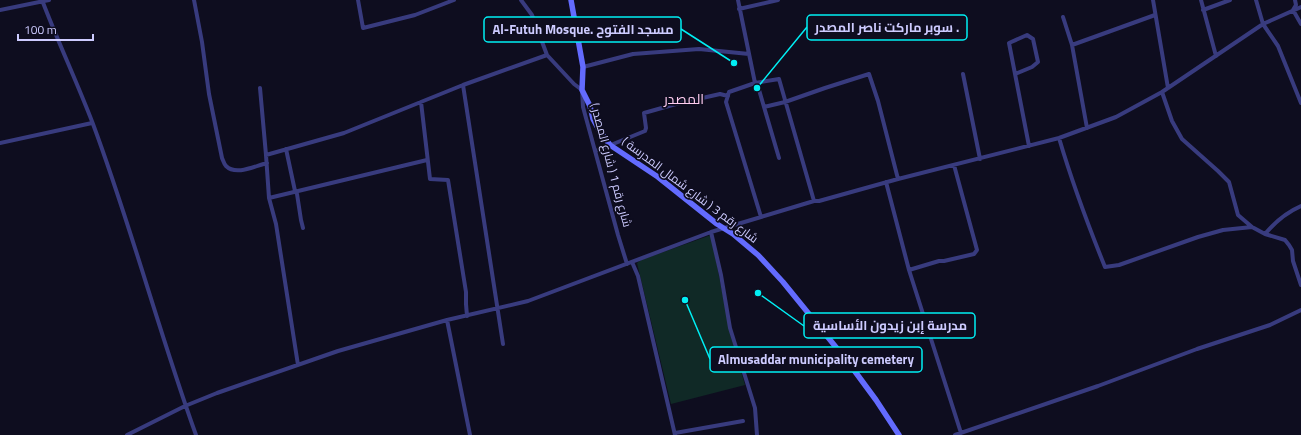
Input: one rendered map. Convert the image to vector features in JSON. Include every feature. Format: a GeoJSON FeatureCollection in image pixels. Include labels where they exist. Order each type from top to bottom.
{"type":"FeatureCollection","features":[{"type":"Feature","properties":{"kind":"street"},"geometry":{"type":"LineString","coordinates":[[0,10],[49,0]]}},
{"type":"Feature","properties":{"kind":"street"},"geometry":{"type":"LineString","coordinates":[[194,0],[202,42],[209,94],[225,166],[233,170],[244,169],[267,163]]}},
{"type":"Feature","properties":{"kind":"street"},"geometry":{"type":"LineString","coordinates":[[358,0],[363,28],[415,14],[454,0]]}},
{"type":"Feature","properties":{"kind":"street"},"geometry":{"type":"LineString","coordinates":[[521,0],[532,16],[547,55],[574,84],[582,90]]}},
{"type":"Feature","properties":{"kind":"street","name":"شارع رقم 1 ( شارع المصدر )"},"geometry":{"type":"LineString","coordinates":[[571,0],[583,67],[583,107],[618,235],[630,263],[638,276],[675,434]]}},
{"type":"Feature","properties":{"kind":"street"},"geometry":{"type":"LineString","coordinates":[[738,0],[748,54],[779,158]]}},
{"type":"Feature","properties":{"kind":"street"},"geometry":{"type":"LineString","coordinates":[[739,9],[778,0]]}},
{"type":"Feature","properties":{"kind":"street"},"geometry":{"type":"LineString","coordinates":[[1153,0],[1168,88]]}},
{"type":"Feature","properties":{"kind":"street"},"geometry":{"type":"LineString","coordinates":[[1201,0],[1216,56]]}},
{"type":"Feature","properties":{"kind":"street"},"geometry":{"type":"LineString","coordinates":[[1203,10],[1230,0]]}},
{"type":"Feature","properties":{"kind":"street"},"geometry":{"type":"LineString","coordinates":[[1256,0],[1263,24],[1278,46],[1301,103]]}},
{"type":"Feature","properties":{"kind":"street"},"geometry":{"type":"LineString","coordinates":[[1293,10],[1296,4],[1295,0]]}},
{"type":"Feature","properties":{"kind":"street"},"geometry":{"type":"LineString","coordinates":[[42,1],[92,123],[130,234],[185,406],[196,435]]}},
{"type":"Feature","properties":{"kind":"street"},"geometry":{"type":"LineString","coordinates":[[127,435],[185,406],[217,393],[338,351],[447,320],[528,301],[711,232],[814,201],[819,201],[886,182],[1059,138],[1087,128],[1116,117],[1162,92],[1263,24],[1301,7]]}},
{"type":"Feature","properties":{"kind":"street"},"geometry":{"type":"LineString","coordinates":[[1293,10],[1301,24]]}},
{"type":"Feature","properties":{"kind":"street"},"geometry":{"type":"LineString","coordinates":[[1072,45],[1155,15]]}},
{"type":"Feature","properties":{"kind":"street"},"geometry":{"type":"LineString","coordinates":[[1063,17],[1072,45],[1087,128]]}},
{"type":"Feature","properties":{"kind":"street"},"geometry":{"type":"LineString","coordinates":[[1015,74],[1032,67],[1038,62],[1033,38],[1027,35],[1009,43],[1015,74],[1029,146]]}},
{"type":"Feature","properties":{"kind":"street"},"geometry":{"type":"LineString","coordinates":[[583,67],[634,54],[698,48],[748,54]]}},
{"type":"Feature","properties":{"kind":"street"},"geometry":{"type":"LineString","coordinates":[[266,155],[344,133],[463,85],[547,55]]}},
{"type":"Feature","properties":{"kind":"street"},"geometry":{"type":"LineString","coordinates":[[764,107],[785,102],[869,74],[878,102],[898,179]]}},
{"type":"Feature","properties":{"kind":"street"},"geometry":{"type":"LineString","coordinates":[[963,74],[980,159]]}},
{"type":"Feature","properties":{"kind":"street"},"geometry":{"type":"LineString","coordinates":[[761,217],[726,102],[729,92],[756,83],[779,79],[814,201]]}},
{"type":"Feature","properties":{"kind":"street"},"geometry":{"type":"LineString","coordinates":[[463,85],[503,344]]}},
{"type":"Feature","properties":{"kind":"street"},"geometry":{"type":"LineString","coordinates":[[260,88],[269,198],[276,224],[298,365]]}},
{"type":"Feature","properties":{"kind":"street","name":"شارع رقم 3 ( شارع شمال المدرسة )"},"geometry":{"type":"LineString","coordinates":[[582,90],[590,106],[593,119],[610,144],[658,178],[724,229],[748,245],[784,282],[848,362],[899,435]]}},
{"type":"Feature","properties":{"kind":"street"},"geometry":{"type":"LineString","coordinates":[[1162,92],[1172,121],[1182,139],[1229,182],[1238,215],[1252,227],[1265,234],[1285,240],[1289,245],[1292,250],[1293,261],[1300,282]]}},
{"type":"Feature","properties":{"kind":"street"},"geometry":{"type":"LineString","coordinates":[[596,151],[645,131],[644,113],[720,94],[728,96]]}},
{"type":"Feature","properties":{"kind":"street"},"geometry":{"type":"LineString","coordinates":[[422,102],[430,179],[448,180],[466,292],[467,316]]}},
{"type":"Feature","properties":{"kind":"street"},"geometry":{"type":"LineString","coordinates":[[0,143],[92,123]]}},
{"type":"Feature","properties":{"kind":"street"},"geometry":{"type":"LineString","coordinates":[[1059,138],[1086,220],[1105,267],[1119,265],[1222,230],[1252,227]]}},
{"type":"Feature","properties":{"kind":"street"},"geometry":{"type":"LineString","coordinates":[[286,150],[295,192],[297,194],[303,228]]}},
{"type":"Feature","properties":{"kind":"street"},"geometry":{"type":"LineString","coordinates":[[269,198],[427,160]]}},
{"type":"Feature","properties":{"kind":"street"},"geometry":{"type":"LineString","coordinates":[[909,270],[939,261],[974,254],[977,250],[954,165]]}},
{"type":"Feature","properties":{"kind":"street"},"geometry":{"type":"LineString","coordinates":[[886,182],[909,270],[961,433]]}},
{"type":"Feature","properties":{"kind":"street"},"geometry":{"type":"LineString","coordinates":[[1265,234],[1272,225],[1292,210],[1301,206]]}},
{"type":"Feature","properties":{"kind":"street"},"geometry":{"type":"LineString","coordinates":[[711,232],[721,275],[730,328],[754,408],[758,435]]}},
{"type":"Feature","properties":{"kind":"street"},"geometry":{"type":"LineString","coordinates":[[955,435],[1100,386],[1197,349],[1270,325],[1301,310]]}},
{"type":"Feature","properties":{"kind":"street"},"geometry":{"type":"LineString","coordinates":[[447,320],[470,435]]}},
{"type":"Feature","properties":{"kind":"street"},"geometry":{"type":"LineString","coordinates":[[675,434],[743,421]]}},
{"type":"Feature","properties":{"kind":"green space"},"geometry":{"type":"Polygon","coordinates":[[[711,235],[731,337],[745,385],[671,404],[637,263],[641,260],[711,235]]]}},
{"type":"Feature","properties":{"kind":"place","name":"Al-Futuh Mosque. مسجد الفتوح"},"geometry":{"type":"Point","coordinates":[734,63]}},
{"type":"Feature","properties":{"kind":"place","name":"سوبر ماركت ناصر المصدر ."},"geometry":{"type":"Point","coordinates":[757,88]}},
{"type":"Feature","properties":{"kind":"place","name":"مدرسة إبن زيدون الأساسية"},"geometry":{"type":"Point","coordinates":[758,293]}},
{"type":"Feature","properties":{"kind":"place","name":"Almusaddar municipality cemetery"},"geometry":{"type":"Point","coordinates":[685,300]}},
{"type":"Feature","properties":{"kind":"district","name":"المصدر"},"geometry":{"type":"Point","coordinates":[684,99]}}]}
